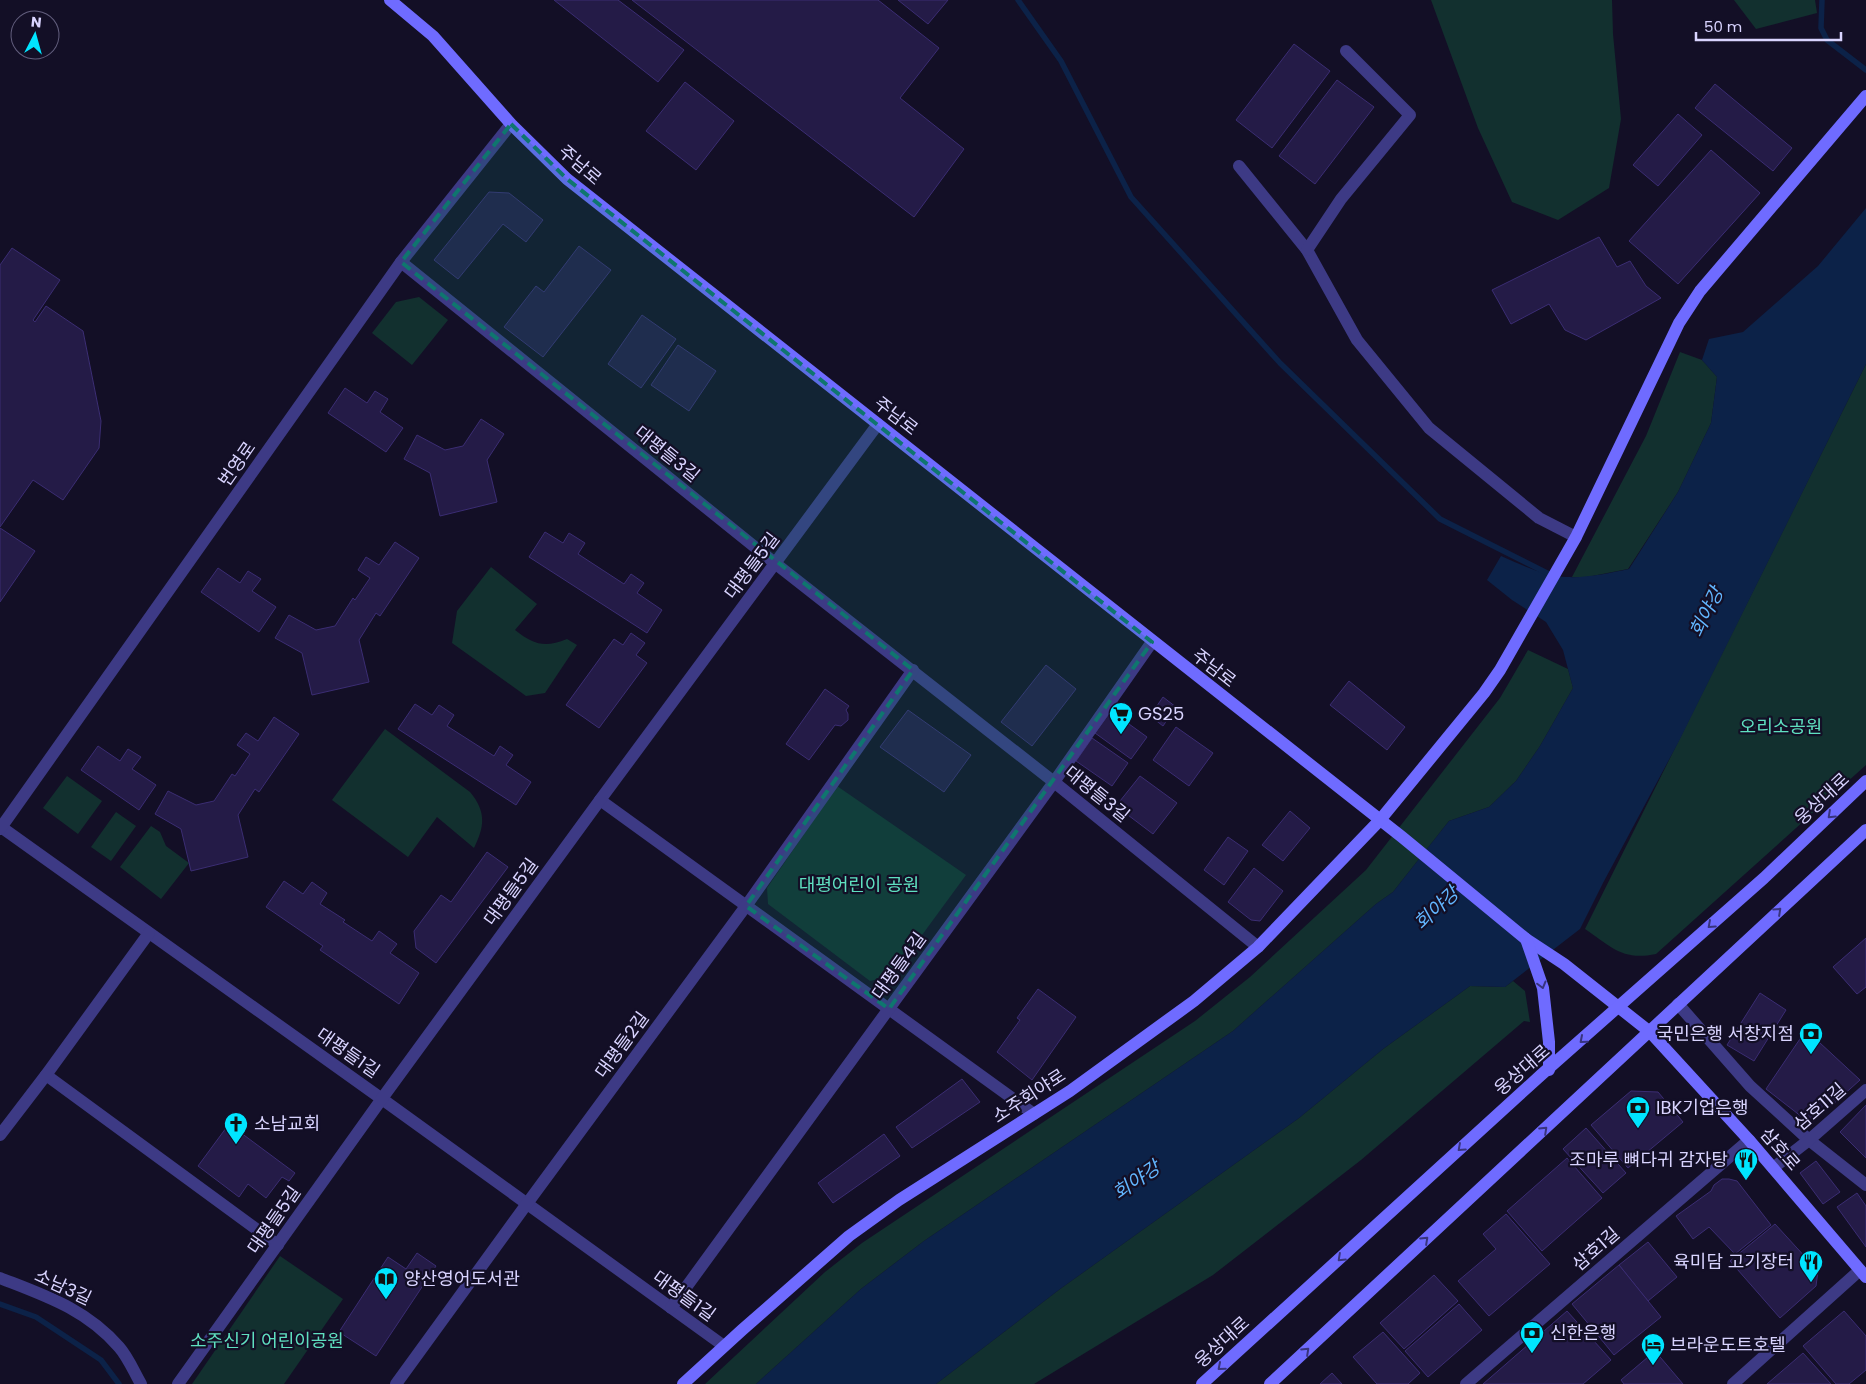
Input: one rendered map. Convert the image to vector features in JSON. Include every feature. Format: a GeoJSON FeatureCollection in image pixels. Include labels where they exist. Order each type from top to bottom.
{"type":"FeatureCollection","features":[{"type":"Feature","properties":{"kind":"main road","name":"주남로"},"geometry":{"type":"LineString","coordinates":[[390,0],[433,36],[510,124],[568,180],[1152,642],[1402,837],[1526,939]]}},
{"type":"Feature","properties":{"kind":"main road","name":"소주회야로"},"geometry":{"type":"LineString","coordinates":[[684,1384],[848,1236],[899,1200],[1070,1091],[1194,1001],[1258,946],[1380,820],[1484,693],[1500,670],[1573,541],[1679,323],[1700,291],[1866,96]]}},
{"type":"Feature","properties":{"kind":"main road","name":"웅상대로"},"geometry":{"type":"LineString","coordinates":[[1202,1384],[1764,878],[1866,782]]}},
{"type":"Feature","properties":{"kind":"main road"},"geometry":{"type":"LineString","coordinates":[[1270,1384],[1866,830]]}},
{"type":"Feature","properties":{"kind":"main road","name":"삼호로"},"geometry":{"type":"LineString","coordinates":[[1526,939],[1564,964],[1650,1032],[1749,1140],[1863,1274]]}},
{"type":"Feature","properties":{"kind":"main road"},"geometry":{"type":"LineString","coordinates":[[1526,939],[1543,988],[1549,1042],[1549,1070]]}},
{"type":"Feature","properties":{"kind":"street"},"geometry":{"type":"LineString","coordinates":[[1307,250],[1341,199],[1410,115],[1346,51]]}},
{"type":"Feature","properties":{"kind":"street","name":"번영로"},"geometry":{"type":"LineString","coordinates":[[1,828],[401,262],[510,124]]}},
{"type":"Feature","properties":{"kind":"street"},"geometry":{"type":"LineString","coordinates":[[1240,166],[1307,250],[1357,340],[1429,428],[1539,518],[1573,541]]}},
{"type":"Feature","properties":{"kind":"street","name":"대평들3길"},"geometry":{"type":"LineString","coordinates":[[401,262],[776,564],[913,670],[1258,946]]}},
{"type":"Feature","properties":{"kind":"street","name":"대평들5길"},"geometry":{"type":"LineString","coordinates":[[178,1384],[382,1099],[600,800],[878,424]]}},
{"type":"Feature","properties":{"kind":"street","name":"대평들4길"},"geometry":{"type":"LineString","coordinates":[[671,1308],[1054,782],[1152,642]]}},
{"type":"Feature","properties":{"kind":"street"},"geometry":{"type":"LineString","coordinates":[[746,906],[913,670]]}},
{"type":"Feature","properties":{"kind":"street"},"geometry":{"type":"LineString","coordinates":[[600,800],[1034,1114]]}},
{"type":"Feature","properties":{"kind":"street","name":"대평들1길"},"geometry":{"type":"LineString","coordinates":[[1,828],[382,1099],[526,1205],[724,1346]]}},
{"type":"Feature","properties":{"kind":"street","name":"대평들2길"},"geometry":{"type":"LineString","coordinates":[[526,1205],[746,906]]}},
{"type":"Feature","properties":{"kind":"street"},"geometry":{"type":"LineString","coordinates":[[0,1135],[149,933]]}},
{"type":"Feature","properties":{"kind":"street"},"geometry":{"type":"LineString","coordinates":[[1678,1004],[1750,1086],[1810,1140],[1866,1185]]}},
{"type":"Feature","properties":{"kind":"street"},"geometry":{"type":"LineString","coordinates":[[46,1075],[278,1245]]}},
{"type":"Feature","properties":{"kind":"street","name":"삼호11길"},"geometry":{"type":"LineString","coordinates":[[1773,1168],[1810,1140],[1866,1090]]}},
{"type":"Feature","properties":{"kind":"street","name":"삼호1길"},"geometry":{"type":"LineString","coordinates":[[1466,1384],[1749,1140]]}},
{"type":"Feature","properties":{"kind":"street"},"geometry":{"type":"LineString","coordinates":[[396,1384],[526,1205]]}},
{"type":"Feature","properties":{"kind":"street","name":"삼호로"},"geometry":{"type":"LineString","coordinates":[[1733,1384],[1863,1274]]}},
{"type":"Feature","properties":{"kind":"street","name":"소남3길"},"geometry":{"type":"LineString","coordinates":[[0,1278],[53,1299],[90,1319],[120,1348],[141,1384]]}},
{"type":"Feature","properties":{"kind":"highlighted area"},"geometry":{"type":"Polygon","coordinates":[[[511,124],[567,179],[1152,642],[889,1009],[746,906],[913,670],[401,262],[511,124]]]}},
{"type":"Feature","properties":{"kind":"green space"},"geometry":{"type":"Polygon","coordinates":[[[1431,0],[1612,0],[1613,34],[1621,119],[1609,188],[1558,220],[1512,202],[1478,128],[1431,0]]]}},
{"type":"Feature","properties":{"kind":"green space"},"geometry":{"type":"Polygon","coordinates":[[[1734,0],[1815,0],[1817,13],[1756,29],[1734,0]]]}},
{"type":"Feature","properties":{"kind":"green space"},"geometry":{"type":"Polygon","coordinates":[[[419,297],[448,320],[412,365],[372,333],[396,302],[419,297]]]}},
{"type":"Feature","properties":{"kind":"green space"},"geometry":{"type":"Polygon","coordinates":[[[1680,352],[1702,360],[1717,377],[1711,423],[1678,492],[1628,569],[1587,577],[1572,577],[1646,436],[1680,352]]]}},
{"type":"Feature","properties":{"kind":"green space","name":"오리소공원"},"geometry":{"type":"Polygon","coordinates":[[[1866,364],[1866,765],[1656,954],[1634,956],[1618,951],[1585,929],[1866,364]]]}},
{"type":"Feature","properties":{"kind":"green space"},"geometry":{"type":"Polygon","coordinates":[[[491,567],[537,604],[515,630],[528,639],[540,644],[552,644],[567,639],[577,645],[545,693],[526,696],[452,643],[457,611],[491,567]]]}},
{"type":"Feature","properties":{"kind":"green space"},"geometry":{"type":"Polygon","coordinates":[[[1528,650],[1568,669],[1573,688],[1540,746],[1516,781],[1489,807],[1449,821],[1393,892],[1376,904],[1233,1031],[924,1241],[861,1289],[756,1384],[705,1384],[825,1272],[862,1243],[1195,1021],[1250,977],[1366,870],[1500,698],[1528,650]]]}},
{"type":"Feature","properties":{"kind":"green space"},"geometry":{"type":"Polygon","coordinates":[[[385,729],[470,792],[479,806],[482,819],[482,826],[474,848],[437,817],[408,857],[332,800],[385,729]]]}},
{"type":"Feature","properties":{"kind":"green space"},"geometry":{"type":"Polygon","coordinates":[[[67,776],[102,801],[78,834],[43,808],[67,776]]]}},
{"type":"Feature","properties":{"kind":"green space","name":"대평어린이 공원"},"geometry":{"type":"Polygon","coordinates":[[[837,786],[966,875],[892,976],[870,981],[768,904],[767,888],[837,786]]]}},
{"type":"Feature","properties":{"kind":"green space"},"geometry":{"type":"Polygon","coordinates":[[[116,812],[136,826],[111,861],[91,847],[116,812]]]}},
{"type":"Feature","properties":{"kind":"green space"},"geometry":{"type":"Polygon","coordinates":[[[151,826],[160,832],[166,846],[189,863],[161,899],[120,867],[151,826]]]}},
{"type":"Feature","properties":{"kind":"green space"},"geometry":{"type":"Polygon","coordinates":[[[1513,981],[1525,991],[1530,1022],[1524,1021],[1361,1160],[1213,1275],[1034,1384],[936,1384],[1060,1289],[1299,1118],[1383,1049],[1470,986],[1505,987],[1513,981]]]}},
{"type":"Feature","properties":{"kind":"green space","name":"소주신기 어린이공원"},"geometry":{"type":"Polygon","coordinates":[[[280,1256],[343,1299],[284,1384],[192,1384],[280,1256]]]}},
{"type":"Feature","properties":{"kind":"water","name":"회야강"},"geometry":{"type":"Polygon","coordinates":[[[1866,208],[1866,364],[1679,741],[1580,929],[1505,987],[1470,986],[1383,1049],[1299,1118],[1060,1289],[936,1384],[756,1384],[861,1289],[924,1241],[1233,1031],[1376,904],[1393,892],[1449,821],[1489,807],[1516,781],[1540,746],[1573,688],[1563,650],[1546,622],[1512,600],[1487,580],[1501,556],[1533,570],[1558,576],[1591,576],[1629,569],[1678,492],[1711,423],[1717,377],[1702,360],[1709,339],[1743,332],[1818,266],[1866,208]]]}},
{"type":"Feature","properties":{"kind":"building"},"geometry":{"type":"Polygon","coordinates":[[[554,0],[618,0],[684,50],[658,82],[554,0]]]}},
{"type":"Feature","properties":{"kind":"building"},"geometry":{"type":"Polygon","coordinates":[[[632,0],[878,0],[939,48],[900,98],[964,149],[914,217],[632,0]]]}},
{"type":"Feature","properties":{"kind":"building"},"geometry":{"type":"Polygon","coordinates":[[[898,0],[948,0],[928,24],[898,0]]]}},
{"type":"Feature","properties":{"kind":"building"},"geometry":{"type":"Polygon","coordinates":[[[1294,44],[1330,71],[1272,148],[1236,120],[1294,44]]]}},
{"type":"Feature","properties":{"kind":"building"},"geometry":{"type":"Polygon","coordinates":[[[1337,80],[1374,107],[1315,184],[1279,156],[1337,80]]]}},
{"type":"Feature","properties":{"kind":"building"},"geometry":{"type":"Polygon","coordinates":[[[685,82],[734,121],[696,170],[646,131],[685,82]]]}},
{"type":"Feature","properties":{"kind":"building"},"geometry":{"type":"Polygon","coordinates":[[[1715,84],[1792,148],[1773,171],[1695,108],[1715,84]]]}},
{"type":"Feature","properties":{"kind":"building"},"geometry":{"type":"Polygon","coordinates":[[[1678,114],[1702,135],[1658,186],[1633,165],[1678,114]]]}},
{"type":"Feature","properties":{"kind":"building"},"geometry":{"type":"Polygon","coordinates":[[[1711,150],[1760,193],[1678,284],[1629,241],[1711,150]]]}},
{"type":"Feature","properties":{"kind":"building"},"geometry":{"type":"Polygon","coordinates":[[[489,192],[509,193],[543,220],[526,242],[503,224],[458,279],[434,260],[489,192]]]}},
{"type":"Feature","properties":{"kind":"building"},"geometry":{"type":"Polygon","coordinates":[[[1599,237],[1617,267],[1630,261],[1646,286],[1661,298],[1586,340],[1565,330],[1549,304],[1511,324],[1492,290],[1599,237]]]}},
{"type":"Feature","properties":{"kind":"building"},"geometry":{"type":"Polygon","coordinates":[[[579,246],[611,270],[543,357],[504,327],[536,286],[544,292],[579,246]]]}},
{"type":"Feature","properties":{"kind":"building"},"geometry":{"type":"Polygon","coordinates":[[[12,248],[60,280],[33,320],[35,322],[46,306],[83,331],[101,421],[99,448],[63,500],[33,480],[0,527],[0,265],[12,248]]]}},
{"type":"Feature","properties":{"kind":"building"},"geometry":{"type":"Polygon","coordinates":[[[642,315],[676,339],[641,388],[608,364],[642,315]]]}},
{"type":"Feature","properties":{"kind":"building"},"geometry":{"type":"Polygon","coordinates":[[[678,345],[716,371],[689,411],[651,385],[678,345]]]}},
{"type":"Feature","properties":{"kind":"building"},"geometry":{"type":"Polygon","coordinates":[[[345,388],[367,403],[375,391],[388,399],[380,412],[403,428],[386,452],[328,413],[345,388]]]}},
{"type":"Feature","properties":{"kind":"building"},"geometry":{"type":"Polygon","coordinates":[[[481,419],[504,434],[487,460],[497,502],[440,516],[430,473],[404,459],[417,435],[445,450],[463,446],[481,419]]]}},
{"type":"Feature","properties":{"kind":"building"},"geometry":{"type":"Polygon","coordinates":[[[0,528],[35,551],[0,602],[0,528]]]}},
{"type":"Feature","properties":{"kind":"building"},"geometry":{"type":"Polygon","coordinates":[[[545,532],[563,543],[569,533],[585,543],[578,554],[624,584],[631,574],[644,583],[637,593],[662,610],[647,633],[529,557],[545,532]]]}},
{"type":"Feature","properties":{"kind":"building"},"geometry":{"type":"Polygon","coordinates":[[[395,542],[419,558],[380,616],[376,613],[359,640],[369,682],[312,695],[302,653],[275,638],[289,615],[316,630],[335,626],[353,598],[355,600],[370,578],[358,570],[366,557],[379,565],[395,542]]]}},
{"type":"Feature","properties":{"kind":"building"},"geometry":{"type":"Polygon","coordinates":[[[218,568],[240,583],[248,571],[261,579],[252,591],[276,607],[259,632],[201,592],[218,568]]]}},
{"type":"Feature","properties":{"kind":"building"},"geometry":{"type":"Polygon","coordinates":[[[631,633],[645,643],[636,655],[647,663],[599,728],[566,705],[614,639],[623,645],[631,633]]]}},
{"type":"Feature","properties":{"kind":"building"},"geometry":{"type":"Polygon","coordinates":[[[1046,665],[1076,689],[1032,746],[1001,722],[1046,665]]]}},
{"type":"Feature","properties":{"kind":"building"},"geometry":{"type":"Polygon","coordinates":[[[1349,681],[1405,727],[1387,750],[1330,705],[1349,681]]]}},
{"type":"Feature","properties":{"kind":"building"},"geometry":{"type":"Polygon","coordinates":[[[825,689],[849,706],[846,710],[848,720],[841,726],[835,725],[809,760],[786,744],[825,689]]]}},
{"type":"Feature","properties":{"kind":"building"},"geometry":{"type":"Polygon","coordinates":[[[1163,697],[1176,707],[1163,726],[1150,716],[1163,697]]]}},
{"type":"Feature","properties":{"kind":"building"},"geometry":{"type":"Polygon","coordinates":[[[415,704],[432,715],[439,705],[454,715],[447,726],[494,756],[500,746],[513,755],[506,765],[531,782],[516,805],[398,729],[415,704]]]}},
{"type":"Feature","properties":{"kind":"building"},"geometry":{"type":"Polygon","coordinates":[[[908,710],[971,755],[944,792],[880,747],[908,710]]]}},
{"type":"Feature","properties":{"kind":"building","name":"GS25"},"geometry":{"type":"Polygon","coordinates":[[[1111,711],[1147,737],[1131,759],[1095,733],[1111,711]]]}},
{"type":"Feature","properties":{"kind":"building"},"geometry":{"type":"Polygon","coordinates":[[[274,717],[299,734],[259,792],[255,789],[238,815],[248,857],[191,871],[181,829],[155,814],[168,791],[196,805],[214,801],[232,774],[235,776],[250,754],[237,745],[246,733],[258,741],[274,717]]]}},
{"type":"Feature","properties":{"kind":"building"},"geometry":{"type":"Polygon","coordinates":[[[1176,727],[1213,753],[1189,786],[1153,760],[1176,727]]]}},
{"type":"Feature","properties":{"kind":"building"},"geometry":{"type":"Polygon","coordinates":[[[1092,738],[1128,763],[1112,786],[1076,761],[1092,738]]]}},
{"type":"Feature","properties":{"kind":"building"},"geometry":{"type":"Polygon","coordinates":[[[98,746],[120,761],[128,749],[141,757],[132,769],[156,785],[139,810],[81,770],[98,746]]]}},
{"type":"Feature","properties":{"kind":"building"},"geometry":{"type":"Polygon","coordinates":[[[1140,776],[1177,803],[1153,834],[1116,806],[1140,776]]]}},
{"type":"Feature","properties":{"kind":"building"},"geometry":{"type":"Polygon","coordinates":[[[1290,811],[1310,828],[1283,861],[1262,845],[1290,811]]]}},
{"type":"Feature","properties":{"kind":"building"},"geometry":{"type":"Polygon","coordinates":[[[1228,837],[1248,851],[1224,885],[1204,870],[1228,837]]]}},
{"type":"Feature","properties":{"kind":"building"},"geometry":{"type":"Polygon","coordinates":[[[487,852],[508,867],[436,963],[416,948],[414,931],[441,895],[451,902],[487,852]]]}},
{"type":"Feature","properties":{"kind":"building"},"geometry":{"type":"Polygon","coordinates":[[[1254,868],[1283,891],[1260,921],[1251,920],[1228,902],[1254,868]]]}},
{"type":"Feature","properties":{"kind":"building"},"geometry":{"type":"Polygon","coordinates":[[[284,881],[303,894],[312,882],[327,893],[320,904],[345,920],[343,922],[372,941],[379,931],[397,944],[390,953],[419,973],[399,1004],[320,950],[323,946],[266,907],[284,881]]]}},
{"type":"Feature","properties":{"kind":"building"},"geometry":{"type":"Polygon","coordinates":[[[1866,938],[1866,987],[1857,994],[1833,967],[1866,938]]]}},
{"type":"Feature","properties":{"kind":"building"},"geometry":{"type":"Polygon","coordinates":[[[1038,989],[1076,1017],[1032,1080],[997,1052],[1020,1020],[1017,1018],[1038,989]]]}},
{"type":"Feature","properties":{"kind":"building"},"geometry":{"type":"Polygon","coordinates":[[[1760,993],[1786,1010],[1754,1061],[1727,1045],[1760,993]]]}},
{"type":"Feature","properties":{"kind":"building","name":"국민은행 서창지점"},"geometry":{"type":"Polygon","coordinates":[[[1806,1030],[1860,1080],[1811,1124],[1766,1089],[1806,1030]]]}},
{"type":"Feature","properties":{"kind":"building"},"geometry":{"type":"Polygon","coordinates":[[[962,1079],[980,1102],[912,1148],[896,1127],[962,1079]]]}},
{"type":"Feature","properties":{"kind":"building"},"geometry":{"type":"Polygon","coordinates":[[[1631,1091],[1658,1092],[1683,1122],[1628,1168],[1591,1125],[1631,1091]]]}},
{"type":"Feature","properties":{"kind":"building"},"geometry":{"type":"Polygon","coordinates":[[[1866,1105],[1866,1158],[1840,1132],[1866,1105]]]}},
{"type":"Feature","properties":{"kind":"building","name":"소남교회"},"geometry":{"type":"Polygon","coordinates":[[[229,1124],[295,1173],[289,1181],[282,1177],[266,1198],[248,1184],[239,1197],[198,1166],[229,1124]]]}},
{"type":"Feature","properties":{"kind":"building"},"geometry":{"type":"Polygon","coordinates":[[[1586,1128],[1626,1173],[1603,1193],[1563,1149],[1586,1128]]]}},
{"type":"Feature","properties":{"kind":"building"},"geometry":{"type":"Polygon","coordinates":[[[884,1134],[900,1156],[833,1203],[818,1183],[884,1134]]]}},
{"type":"Feature","properties":{"kind":"building"},"geometry":{"type":"Polygon","coordinates":[[[1567,1158],[1602,1198],[1542,1251],[1507,1211],[1567,1158]]]}},
{"type":"Feature","properties":{"kind":"building"},"geometry":{"type":"Polygon","coordinates":[[[1816,1161],[1840,1192],[1823,1204],[1800,1173],[1816,1161]]]}},
{"type":"Feature","properties":{"kind":"building"},"geometry":{"type":"Polygon","coordinates":[[[1722,1179],[1737,1181],[1771,1225],[1735,1254],[1709,1227],[1693,1239],[1676,1216],[1711,1191],[1714,1185],[1722,1179]]]}},
{"type":"Feature","properties":{"kind":"building"},"geometry":{"type":"Polygon","coordinates":[[[1857,1193],[1866,1206],[1866,1247],[1837,1207],[1857,1193]]]}},
{"type":"Feature","properties":{"kind":"building"},"geometry":{"type":"Polygon","coordinates":[[[1506,1214],[1550,1264],[1489,1316],[1458,1281],[1496,1249],[1483,1234],[1506,1214]]]}},
{"type":"Feature","properties":{"kind":"building"},"geometry":{"type":"Polygon","coordinates":[[[1775,1224],[1818,1271],[1816,1286],[1780,1318],[1730,1261],[1775,1224]]]}},
{"type":"Feature","properties":{"kind":"building"},"geometry":{"type":"Polygon","coordinates":[[[1648,1242],[1677,1277],[1648,1301],[1619,1265],[1648,1242]]]}},
{"type":"Feature","properties":{"kind":"building","name":"양산영어도서관"},"geometry":{"type":"Polygon","coordinates":[[[417,1253],[436,1266],[376,1356],[339,1332],[388,1257],[406,1269],[417,1253]]]}},
{"type":"Feature","properties":{"kind":"building"},"geometry":{"type":"Polygon","coordinates":[[[1619,1265],[1661,1317],[1614,1355],[1572,1304],[1619,1265]]]}},
{"type":"Feature","properties":{"kind":"building"},"geometry":{"type":"Polygon","coordinates":[[[1434,1275],[1458,1301],[1404,1349],[1380,1323],[1434,1275]]]}},
{"type":"Feature","properties":{"kind":"building"},"geometry":{"type":"Polygon","coordinates":[[[1459,1304],[1482,1330],[1428,1377],[1405,1351],[1459,1304]]]}},
{"type":"Feature","properties":{"kind":"building"},"geometry":{"type":"Polygon","coordinates":[[[1567,1311],[1611,1360],[1583,1384],[1483,1384],[1567,1311]]]}},
{"type":"Feature","properties":{"kind":"building"},"geometry":{"type":"Polygon","coordinates":[[[1844,1311],[1866,1336],[1866,1370],[1849,1384],[1836,1384],[1803,1346],[1844,1311]]]}},
{"type":"Feature","properties":{"kind":"building"},"geometry":{"type":"Polygon","coordinates":[[[1383,1332],[1420,1373],[1408,1384],[1377,1384],[1353,1357],[1383,1332]]]}},
{"type":"Feature","properties":{"kind":"building","name":"브라운도트호텔"},"geometry":{"type":"Polygon","coordinates":[[[1655,1351],[1683,1384],[1624,1384],[1621,1380],[1655,1351]]]}},
{"type":"Feature","properties":{"kind":"building"},"geometry":{"type":"Polygon","coordinates":[[[1803,1353],[1831,1384],[1767,1384],[1803,1353]]]}},
{"type":"Feature","properties":{"kind":"building"},"geometry":{"type":"Polygon","coordinates":[[[1332,1373],[1342,1384],[1320,1384],[1332,1373]]]}},
{"type":"Feature","properties":{"kind":"waterway"},"geometry":{"type":"LineString","coordinates":[[1018,0],[1061,61],[1131,197],[1280,363],[1440,519],[1553,576]]}},
{"type":"Feature","properties":{"kind":"waterway"},"geometry":{"type":"LineString","coordinates":[[1822,0],[1821,28],[1827,40],[1866,70]]}},
{"type":"Feature","properties":{"kind":"waterway"},"geometry":{"type":"LineString","coordinates":[[0,1304],[36,1317],[101,1360],[119,1384]]}},
{"type":"Feature","properties":{"kind":"place","name":"GS25"},"geometry":{"type":"Point","coordinates":[1121,735]}},
{"type":"Feature","properties":{"kind":"place","name":"국민은행 서창지점"},"geometry":{"type":"Point","coordinates":[1811,1055]}},
{"type":"Feature","properties":{"kind":"place","name":"IBK기업은행"},"geometry":{"type":"Point","coordinates":[1638,1129]}},
{"type":"Feature","properties":{"kind":"place","name":"소남교회"},"geometry":{"type":"Point","coordinates":[236,1145]}},
{"type":"Feature","properties":{"kind":"place","name":"조마루 뼈다귀 감자탕"},"geometry":{"type":"Point","coordinates":[1746,1181]}},
{"type":"Feature","properties":{"kind":"place","name":"육미담 고기장터"},"geometry":{"type":"Point","coordinates":[1811,1283]}},
{"type":"Feature","properties":{"kind":"place","name":"양산영어도서관"},"geometry":{"type":"Point","coordinates":[386,1300]}},
{"type":"Feature","properties":{"kind":"place","name":"신한은행"},"geometry":{"type":"Point","coordinates":[1532,1354]}},
{"type":"Feature","properties":{"kind":"place","name":"브라운도트호텔"},"geometry":{"type":"Point","coordinates":[1653,1366]}}]}
